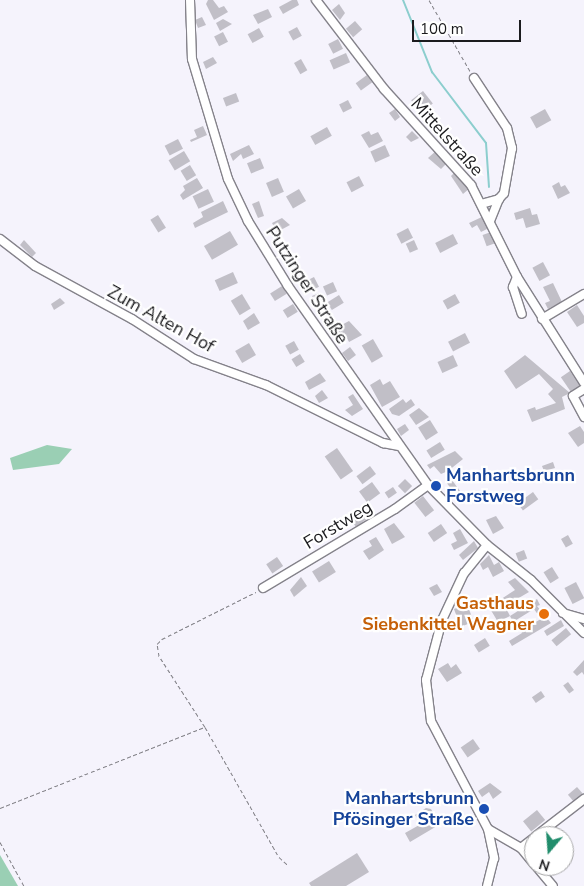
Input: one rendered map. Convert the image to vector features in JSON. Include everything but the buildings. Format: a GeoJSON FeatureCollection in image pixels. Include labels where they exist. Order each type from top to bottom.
{"type":"FeatureCollection","features":[{"type":"Feature","properties":{"kind":"street","name":"Putzinger Straße"},"geometry":{"type":"LineString","coordinates":[[190,0],[192,59],[228,179],[248,221],[288,286],[398,446],[428,485],[487,544],[531,580],[584,633]]}},
{"type":"Feature","properties":{"kind":"street","name":"Mittelstraße"},"geometry":{"type":"LineString","coordinates":[[316,0],[384,89],[463,174],[482,204],[517,277],[584,383]]}},
{"type":"Feature","properties":{"kind":"street"},"geometry":{"type":"LineString","coordinates":[[474,78],[510,136],[508,172],[490,221]]}},
{"type":"Feature","properties":{"kind":"street"},"geometry":{"type":"LineString","coordinates":[[482,204],[499,199]]}},
{"type":"Feature","properties":{"kind":"street","name":"Zum Alten Hof"},"geometry":{"type":"LineString","coordinates":[[0,239],[35,266],[132,319],[194,359],[266,386],[383,443],[398,446]]}},
{"type":"Feature","properties":{"kind":"street"},"geometry":{"type":"LineString","coordinates":[[517,277],[512,287],[522,314]]}},
{"type":"Feature","properties":{"kind":"street"},"geometry":{"type":"LineString","coordinates":[[542,319],[584,294]]}},
{"type":"Feature","properties":{"kind":"street"},"geometry":{"type":"LineString","coordinates":[[584,389],[573,396],[584,417]]}},
{"type":"Feature","properties":{"kind":"street","name":"Forstweg"},"geometry":{"type":"LineString","coordinates":[[262,588],[395,509],[428,485]]}},
{"type":"Feature","properties":{"kind":"street"},"geometry":{"type":"LineString","coordinates":[[487,544],[464,573],[442,620],[426,680],[431,721],[488,829],[494,858],[487,886]]}},
{"type":"Feature","properties":{"kind":"street"},"geometry":{"type":"LineString","coordinates":[[563,613],[584,619]]}},
{"type":"Feature","properties":{"kind":"street"},"geometry":{"type":"LineString","coordinates":[[549,826],[584,799]]}},
{"type":"Feature","properties":{"kind":"street"},"geometry":{"type":"LineString","coordinates":[[488,829],[520,848],[524,853]]}},
{"type":"Feature","properties":{"kind":"street"},"geometry":{"type":"LineString","coordinates":[[520,848],[524,845]]}},
{"type":"Feature","properties":{"kind":"street"},"geometry":{"type":"LineString","coordinates":[[544,876],[552,886]]}},
{"type":"Feature","properties":{"kind":"path"},"geometry":{"type":"LineString","coordinates":[[429,0],[474,78]]}},
{"type":"Feature","properties":{"kind":"path"},"geometry":{"type":"LineString","coordinates":[[262,588],[162,638],[158,644],[159,656],[205,727],[278,857],[288,865]]}},
{"type":"Feature","properties":{"kind":"path"},"geometry":{"type":"LineString","coordinates":[[0,808],[205,727]]}},
{"type":"Feature","properties":{"kind":"path"},"geometry":{"type":"LineString","coordinates":[[0,842],[24,886]]}},
{"type":"Feature","properties":{"kind":"green space"},"geometry":{"type":"Polygon","coordinates":[[[47,445],[72,449],[59,464],[13,470],[10,458],[47,445]]]}},
{"type":"Feature","properties":{"kind":"green space"},"geometry":{"type":"Polygon","coordinates":[[[0,855],[18,886],[0,886],[0,855]]]}},
{"type":"Feature","properties":{"kind":"waterway"},"geometry":{"type":"LineString","coordinates":[[403,0],[432,72],[486,143],[489,187]]}},
{"type":"Feature","properties":{"kind":"place","name":"Manhartsbrunn Forstweg"},"geometry":{"type":"Point","coordinates":[436,486]}},
{"type":"Feature","properties":{"kind":"place","name":"Gasthaus Siebenkittel Wagner"},"geometry":{"type":"Point","coordinates":[544,614]}},
{"type":"Feature","properties":{"kind":"place","name":"Manhartsbrunn Pfösinger Straße"},"geometry":{"type":"Point","coordinates":[484,809]}}]}
